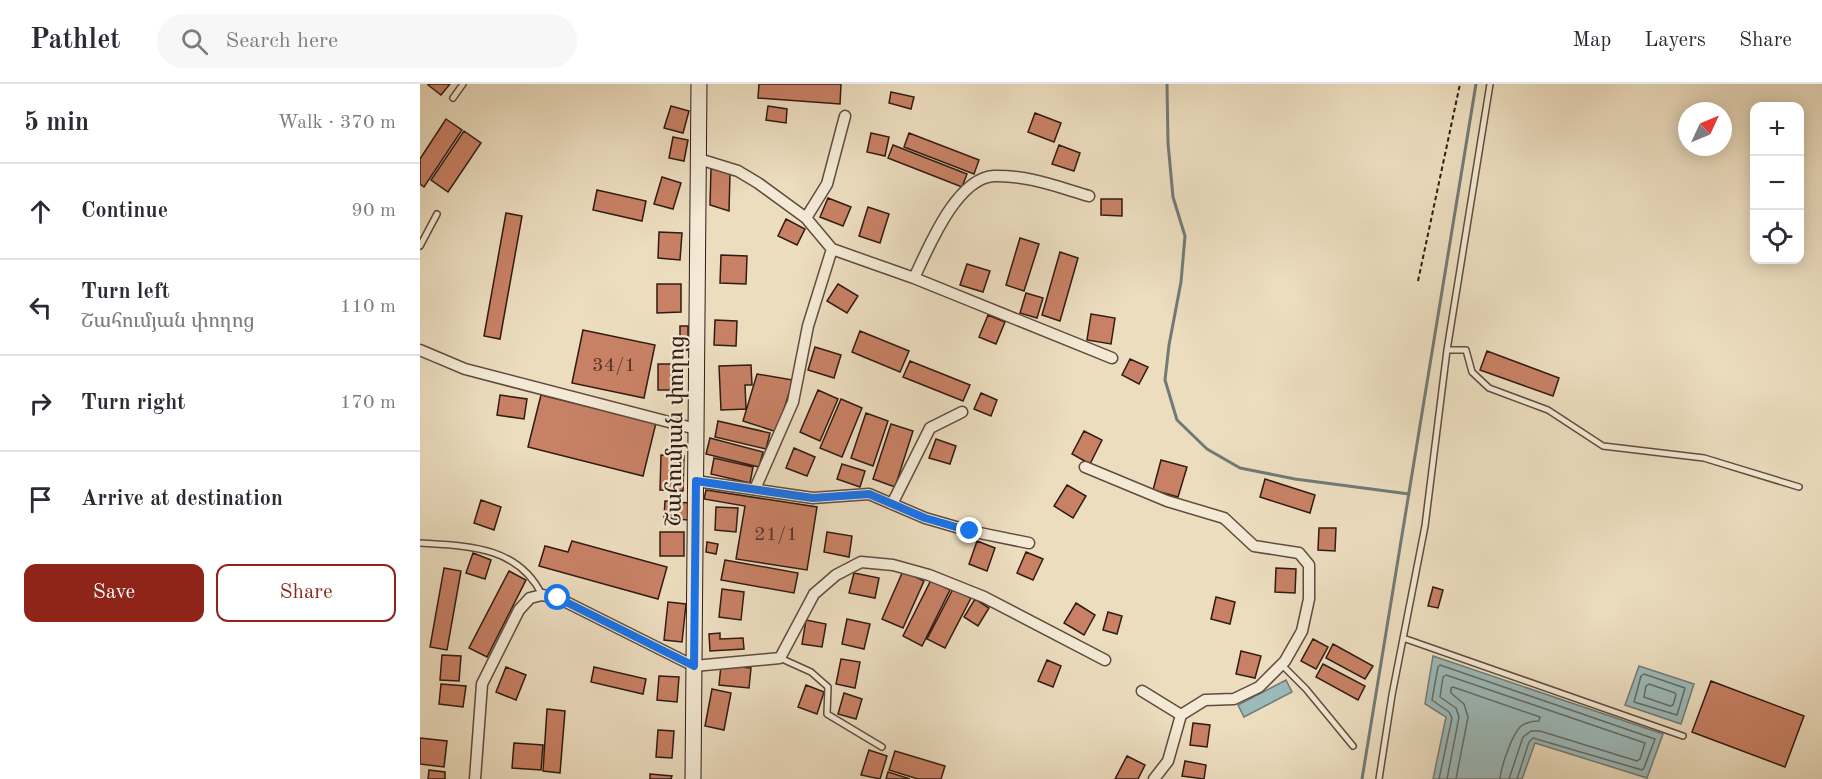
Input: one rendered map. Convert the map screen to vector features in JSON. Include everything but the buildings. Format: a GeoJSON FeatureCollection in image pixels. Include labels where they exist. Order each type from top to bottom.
{"type":"FeatureCollection","features":[{"type":"Feature","properties":{"kind":"main road","name":"Շահումյան փողոց"},"geometry":{"type":"LineString","coordinates":[[693,779],[699,84]]}},
{"type":"Feature","properties":{"kind":"street"},"geometry":{"type":"LineString","coordinates":[[806,218],[827,184],[845,116]]}},
{"type":"Feature","properties":{"kind":"street"},"geometry":{"type":"LineString","coordinates":[[699,159],[738,171],[758,183],[806,218],[832,249],[914,278],[1112,358]]}},
{"type":"Feature","properties":{"kind":"street"},"geometry":{"type":"LineString","coordinates":[[914,278],[952,204],[972,185],[992,176],[1031,179],[1089,196]]}},
{"type":"Feature","properties":{"kind":"street"},"geometry":{"type":"LineString","coordinates":[[755,489],[793,402],[808,326],[832,249]]}},
{"type":"Feature","properties":{"kind":"street"},"geometry":{"type":"LineString","coordinates":[[420,350],[465,369],[696,429]]}},
{"type":"Feature","properties":{"kind":"street"},"geometry":{"type":"LineString","coordinates":[[892,504],[930,428],[962,412]]}},
{"type":"Feature","properties":{"kind":"street"},"geometry":{"type":"LineString","coordinates":[[1085,467],[1138,490],[1224,518],[1254,546],[1299,553],[1309,565],[1308,599],[1302,631],[1282,664],[1258,687],[1234,699],[1205,700],[1180,715],[1168,761],[1154,779]]}},
{"type":"Feature","properties":{"kind":"street"},"geometry":{"type":"LineString","coordinates":[[696,481],[813,498],[869,494],[925,518],[970,531],[1029,543]]}},
{"type":"Feature","properties":{"kind":"street"},"geometry":{"type":"LineString","coordinates":[[476,779],[482,684],[519,610],[530,598],[542,595],[558,598],[694,666],[780,658],[814,594],[836,575],[861,562],[893,565],[928,575],[984,597],[1105,660]]}},
{"type":"Feature","properties":{"kind":"street"},"geometry":{"type":"LineString","coordinates":[[1142,691],[1180,715]]}},
{"type":"Feature","properties":{"kind":"lane"},"geometry":{"type":"LineString","coordinates":[[453,98],[463,84]]}},
{"type":"Feature","properties":{"kind":"lane"},"geometry":{"type":"LineString","coordinates":[[1378,779],[1425,526],[1447,350],[1490,84]]}},
{"type":"Feature","properties":{"kind":"lane"},"geometry":{"type":"LineString","coordinates":[[420,246],[437,214]]}},
{"type":"Feature","properties":{"kind":"lane"},"geometry":{"type":"LineString","coordinates":[[1447,350],[1466,351],[1472,372],[1489,388],[1548,410],[1603,446],[1704,458],[1799,487]]}},
{"type":"Feature","properties":{"kind":"lane"},"geometry":{"type":"LineString","coordinates":[[420,543],[469,546],[489,551],[518,564],[535,581],[542,595]]}},
{"type":"Feature","properties":{"kind":"lane"},"geometry":{"type":"LineString","coordinates":[[1403,638],[1683,736]]}},
{"type":"Feature","properties":{"kind":"lane"},"geometry":{"type":"LineString","coordinates":[[780,658],[811,672],[828,687],[827,714],[882,747]]}},
{"type":"Feature","properties":{"kind":"lane"},"geometry":{"type":"LineString","coordinates":[[1282,664],[1353,746]]}},
{"type":"Feature","properties":{"kind":"path"},"geometry":{"type":"LineString","coordinates":[[1418,281],[1460,84]]}},
{"type":"Feature","properties":{"kind":"water"},"geometry":{"type":"Polygon","coordinates":[[[1433,656],[1663,734],[1647,778],[1535,743],[1522,779],[1433,779],[1446,717],[1425,704],[1433,656]]]}},
{"type":"Feature","properties":{"kind":"water"},"geometry":{"type":"Polygon","coordinates":[[[1639,666],[1694,684],[1681,724],[1625,705],[1639,666]]]}},
{"type":"Feature","properties":{"kind":"water"},"geometry":{"type":"Polygon","coordinates":[[[1286,680],[1292,692],[1244,717],[1238,705],[1286,680]]]}},
{"type":"Feature","properties":{"kind":"waterway"},"geometry":{"type":"LineString","coordinates":[[1167,84],[1168,143],[1173,197],[1185,236],[1181,282],[1165,380],[1177,420],[1207,449],[1240,468],[1295,479],[1409,494]]}},
{"type":"Feature","properties":{"kind":"waterway"},"geometry":{"type":"LineString","coordinates":[[1362,779],[1476,84]]}},
{"type":"Feature","properties":{"kind":"route"},"geometry":{"type":"LineString","coordinates":[[558,598],[694,666],[696,481],[813,498],[869,494],[925,518],[970,531]]}}]}
